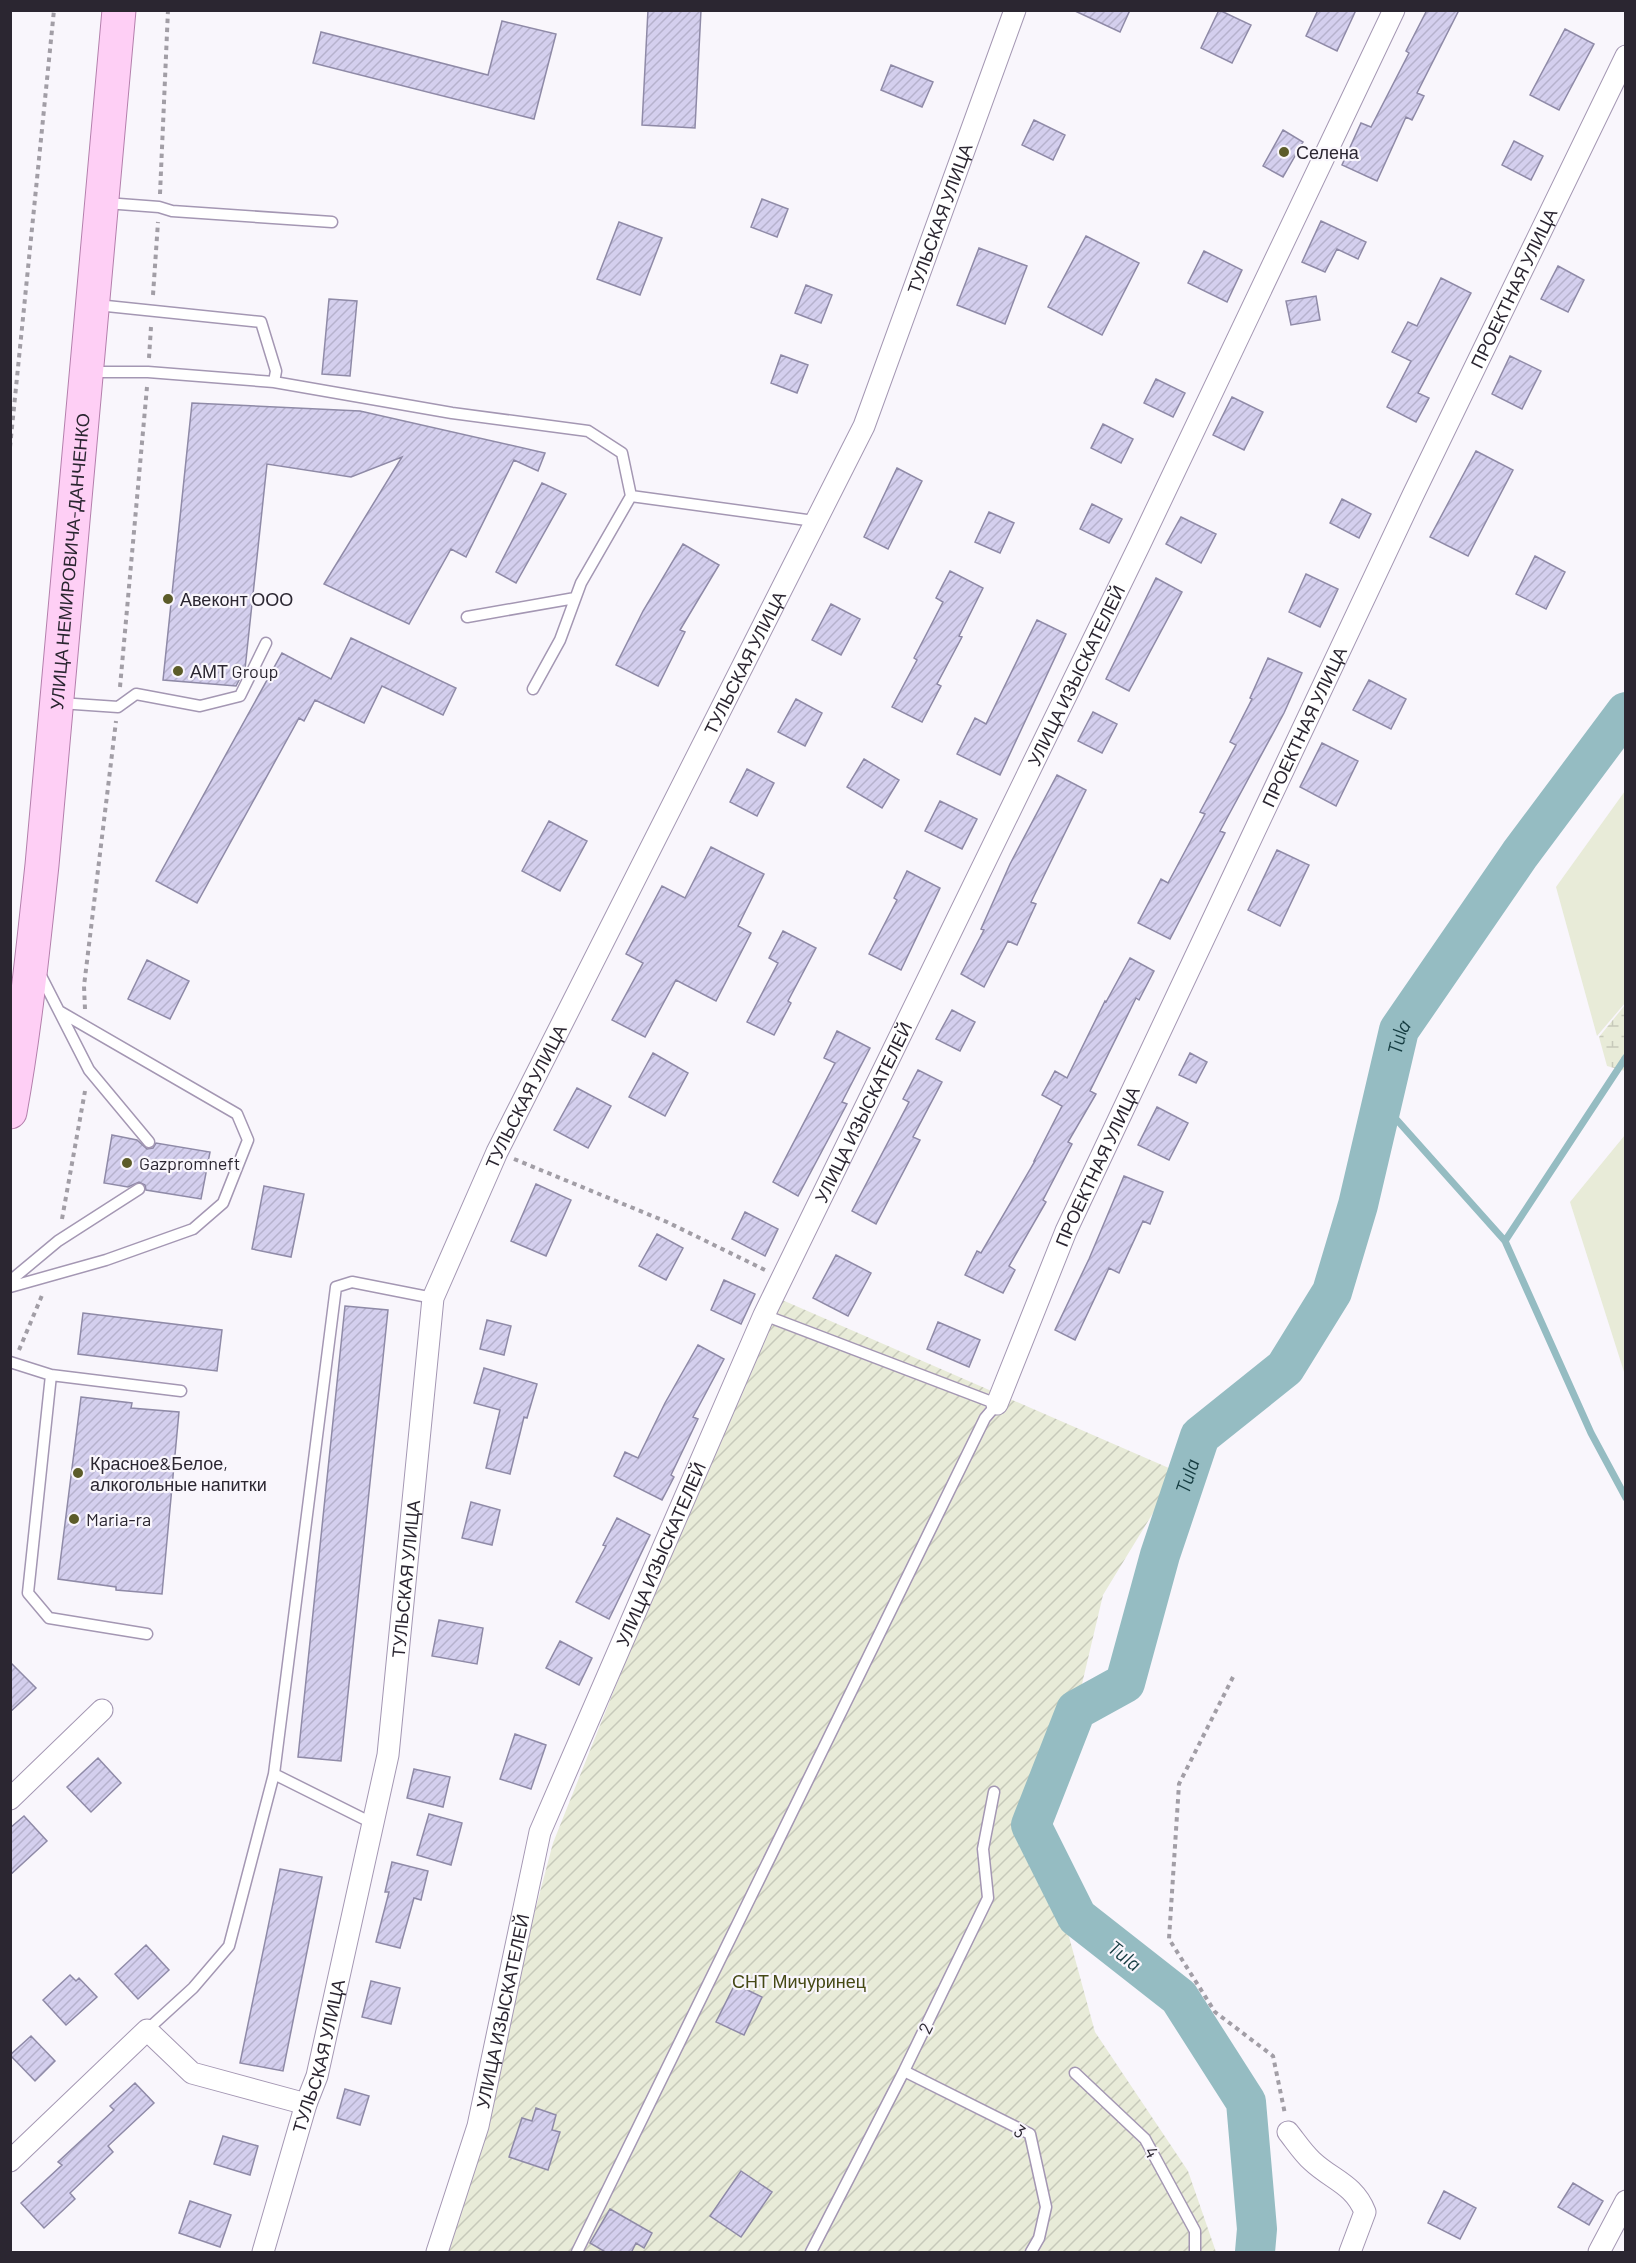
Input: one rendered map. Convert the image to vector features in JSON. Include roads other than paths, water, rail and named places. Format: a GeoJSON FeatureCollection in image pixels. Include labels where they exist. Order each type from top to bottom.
{"type":"FeatureCollection","features":[{"type":"Feature","properties":{"kind":"main road","name":"УЛИЦА НЕМИРОВИЧА-ДАНЧЕНКО"},"geometry":{"type":"LineString","coordinates":[[10,1112],[14,1067],[32,959],[94,305],[119,10]]}},
{"type":"Feature","properties":{"kind":"street","name":"ТУЛЬСКАЯ УЛИЦА"},"geometry":{"type":"LineString","coordinates":[[263,2253],[306,2104],[317,2076],[388,1755],[433,1298],[496,1152],[864,426],[1015,10]]}},
{"type":"Feature","properties":{"kind":"street","name":"УЛИЦА ИЗЫСКАТЕЛЕЙ"},"geometry":{"type":"LineString","coordinates":[[437,2253],[478,2126],[540,1832],[769,1305],[1139,546],[1394,10]]}},
{"type":"Feature","properties":{"kind":"street","name":"ПРОЕКТНАЯ УЛИЦА"},"geometry":{"type":"LineString","coordinates":[[997,1404],[1066,1231],[1413,495],[1626,56]]}},
{"type":"Feature","properties":{"kind":"street"},"geometry":{"type":"LineString","coordinates":[[10,1799],[102,1710]]}},
{"type":"Feature","properties":{"kind":"street"},"geometry":{"type":"LineString","coordinates":[[10,2161],[147,2030],[192,2073],[306,2104]]}},
{"type":"Feature","properties":{"kind":"street"},"geometry":{"type":"LineString","coordinates":[[1288,2132],[1313,2162],[1360,2199],[1365,2212],[1350,2253]]}},
{"type":"Feature","properties":{"kind":"street"},"geometry":{"type":"LineString","coordinates":[[1599,2253],[1626,2201]]}},
{"type":"Feature","properties":{"kind":"lane"},"geometry":{"type":"LineString","coordinates":[[103,202],[159,207],[172,211],[332,222]]}},
{"type":"Feature","properties":{"kind":"lane"},"geometry":{"type":"LineString","coordinates":[[94,305],[261,322],[276,371],[274,382]]}},
{"type":"Feature","properties":{"kind":"lane"},"geometry":{"type":"LineString","coordinates":[[87,372],[148,372],[274,382],[452,413],[588,431],[622,453],[631,496],[581,583],[560,640],[533,689]]}},
{"type":"Feature","properties":{"kind":"lane"},"geometry":{"type":"LineString","coordinates":[[631,496],[814,521]]}},
{"type":"Feature","properties":{"kind":"lane"},"geometry":{"type":"LineString","coordinates":[[467,617],[575,598]]}},
{"type":"Feature","properties":{"kind":"lane"},"geometry":{"type":"LineString","coordinates":[[57,703],[118,707],[136,694],[200,706],[240,696],[266,643]]}},
{"type":"Feature","properties":{"kind":"lane"},"geometry":{"type":"LineString","coordinates":[[32,959],[89,1070],[149,1142]]}},
{"type":"Feature","properties":{"kind":"lane"},"geometry":{"type":"LineString","coordinates":[[10,1287],[105,1260],[193,1229],[223,1203],[248,1140],[237,1114],[59,1011]]}},
{"type":"Feature","properties":{"kind":"lane"},"geometry":{"type":"LineString","coordinates":[[10,1281],[58,1240],[140,1189]]}},
{"type":"Feature","properties":{"kind":"lane"},"geometry":{"type":"LineString","coordinates":[[147,2030],[193,1988],[229,1946],[274,1774],[336,1287],[352,1282],[433,1298]]}},
{"type":"Feature","properties":{"kind":"lane"},"geometry":{"type":"LineString","coordinates":[[577,2253],[985,1418],[997,1404],[769,1305]]}},
{"type":"Feature","properties":{"kind":"lane"},"geometry":{"type":"LineString","coordinates":[[10,1362],[51,1375],[181,1391]]}},
{"type":"Feature","properties":{"kind":"lane"},"geometry":{"type":"LineString","coordinates":[[51,1375],[28,1593],[49,1618],[147,1634]]}},
{"type":"Feature","properties":{"kind":"lane"},"geometry":{"type":"LineString","coordinates":[[274,1774],[372,1823]]}},
{"type":"Feature","properties":{"kind":"lane","name":"2"},"geometry":{"type":"LineString","coordinates":[[811,2253],[904,2071],[988,1898],[983,1849],[994,1792]]}},
{"type":"Feature","properties":{"kind":"lane","name":"3"},"geometry":{"type":"LineString","coordinates":[[904,2071],[1030,2134],[1046,2207],[1039,2238],[1031,2253]]}},
{"type":"Feature","properties":{"kind":"lane","name":"4"},"geometry":{"type":"LineString","coordinates":[[1075,2073],[1145,2139],[1195,2231],[1195,2253]]}},
{"type":"Feature","properties":{"kind":"waterway","name":"Tula"},"geometry":{"type":"LineString","coordinates":[[1255,2252],[1257,2229],[1246,2102],[1179,1997],[1077,1917],[1031,1825],[1076,1710],[1125,1683],[1160,1555],[1200,1436],[1285,1368],[1332,1292],[1358,1205],[1399,1030],[1520,854],[1626,712]]}},
{"type":"Feature","properties":{"kind":"waterway"},"geometry":{"type":"LineString","coordinates":[[1399,1030],[1388,1110],[1505,1241],[1591,1433],[1626,1498]]}},
{"type":"Feature","properties":{"kind":"waterway"},"geometry":{"type":"LineString","coordinates":[[1505,1241],[1626,1057]]}},
{"type":"Feature","properties":{"kind":"place","name":"Селена"},"geometry":{"type":"Point","coordinates":[1284,152]}},
{"type":"Feature","properties":{"kind":"place","name":"Авеконт ООО"},"geometry":{"type":"Point","coordinates":[168,599]}},
{"type":"Feature","properties":{"kind":"place","name":"АМТ Group"},"geometry":{"type":"Point","coordinates":[178,671]}},
{"type":"Feature","properties":{"kind":"place","name":"Gazpromneft"},"geometry":{"type":"Point","coordinates":[127,1163]}},
{"type":"Feature","properties":{"kind":"place","name":"Красное&Белое, алкогольные напитки"},"geometry":{"type":"Point","coordinates":[78,1473]}},
{"type":"Feature","properties":{"kind":"place","name":"Maria-ra"},"geometry":{"type":"Point","coordinates":[74,1519]}},
{"type":"Feature","properties":{"kind":"park label","name":"СНТ Мичуринец"},"geometry":{"type":"Point","coordinates":[799,1981]}}]}
